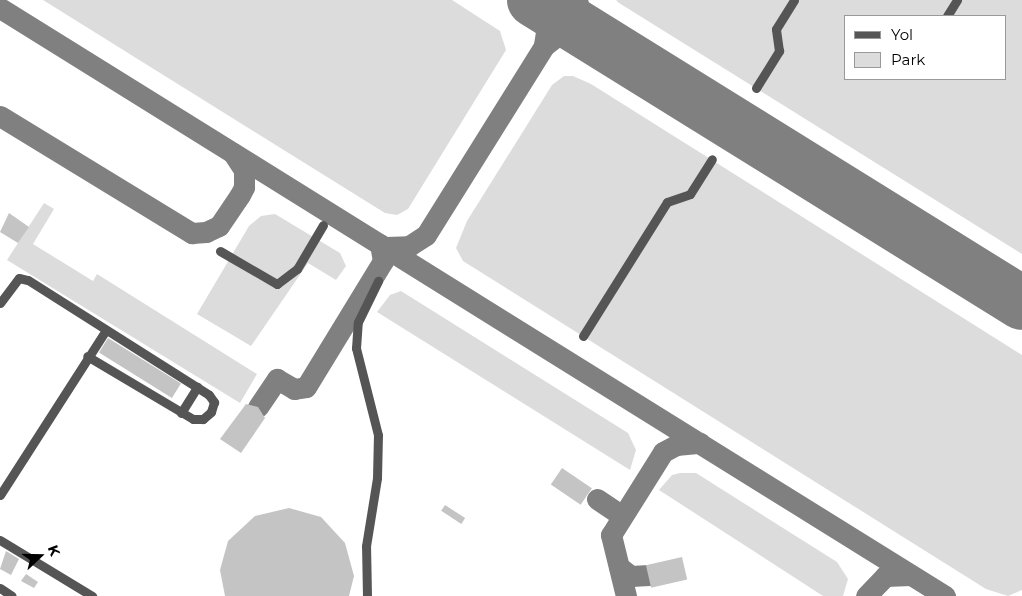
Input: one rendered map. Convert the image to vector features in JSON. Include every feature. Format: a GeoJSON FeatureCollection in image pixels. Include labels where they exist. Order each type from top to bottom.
{"type":"FeatureCollection","features":[{"type":"Feature","properties":{"kind":"lane"},"geometry":{"type":"LineString","coordinates":[[756,88],[779,51],[776,29],[794,0]]}},
{"type":"Feature","properties":{"kind":"lane"},"geometry":{"type":"LineString","coordinates":[[948,15],[957,0]]}},
{"type":"Feature","properties":{"kind":"lane"},"geometry":{"type":"LineString","coordinates":[[583,336],[667,202],[690,194],[712,159]]}},
{"type":"Feature","properties":{"kind":"lane"},"geometry":{"type":"LineString","coordinates":[[220,251],[277,284],[297,269],[323,225]]}},
{"type":"Feature","properties":{"kind":"lane"},"geometry":{"type":"LineString","coordinates":[[0,303],[19,278],[28,280],[197,387],[214,402],[211,412],[204,419],[181,413],[87,356]]}},
{"type":"Feature","properties":{"kind":"lane"},"geometry":{"type":"LineString","coordinates":[[367,596],[366,546],[377,478],[378,435],[356,348],[358,322],[378,281]]}},
{"type":"Feature","properties":{"kind":"lane"},"geometry":{"type":"LineString","coordinates":[[0,495],[40,437],[87,356],[106,330]]}},
{"type":"Feature","properties":{"kind":"lane"},"geometry":{"type":"LineString","coordinates":[[181,413],[197,387]]}},
{"type":"Feature","properties":{"kind":"lane"},"geometry":{"type":"LineString","coordinates":[[0,540],[92,596]]}},
{"type":"Feature","properties":{"kind":"lane"},"geometry":{"type":"LineString","coordinates":[[0,588],[12,596]]}},
{"type":"Feature","properties":{"kind":"green space"},"geometry":{"type":"Polygon","coordinates":[[[43,0],[452,0],[500,31],[506,50],[408,209],[397,215],[385,213],[43,0]]]}},
{"type":"Feature","properties":{"kind":"green space"},"geometry":{"type":"Polygon","coordinates":[[[616,0],[1022,0],[1022,254],[619,3],[616,0]]]}},
{"type":"Feature","properties":{"kind":"green space"},"geometry":{"type":"Polygon","coordinates":[[[564,76],[573,76],[591,84],[1022,355],[1022,590],[1008,596],[986,589],[463,261],[456,248],[467,221],[552,85],[564,76]]]}},
{"type":"Feature","properties":{"kind":"green space"},"geometry":{"type":"Polygon","coordinates":[[[44,203],[54,209],[33,244],[93,281],[97,274],[257,374],[240,403],[7,260],[44,203]]]}},
{"type":"Feature","properties":{"kind":"green space"},"geometry":{"type":"Polygon","coordinates":[[[275,214],[340,253],[346,266],[336,280],[308,263],[251,346],[197,314],[249,226],[261,216],[275,214]]]}},
{"type":"Feature","properties":{"kind":"green space"},"geometry":{"type":"Polygon","coordinates":[[[401,291],[628,433],[636,450],[630,470],[377,312],[390,295],[401,291]]]}},
{"type":"Feature","properties":{"kind":"green space"},"geometry":{"type":"Polygon","coordinates":[[[696,473],[837,562],[848,579],[843,596],[823,596],[659,490],[672,475],[696,473]]]}},
{"type":"Feature","properties":{"kind":"building"},"geometry":{"type":"Polygon","coordinates":[[[9,213],[29,227],[18,243],[0,232],[9,213]]]}},
{"type":"Feature","properties":{"kind":"building"},"geometry":{"type":"Polygon","coordinates":[[[108,338],[181,384],[172,398],[99,352],[108,338]]]}},
{"type":"Feature","properties":{"kind":"building"},"geometry":{"type":"Polygon","coordinates":[[[246,404],[258,407],[265,418],[241,453],[220,439],[246,404]]]}},
{"type":"Feature","properties":{"kind":"building"},"geometry":{"type":"Polygon","coordinates":[[[562,468],[592,488],[581,505],[551,485],[562,468]]]}},
{"type":"Feature","properties":{"kind":"building"},"geometry":{"type":"Polygon","coordinates":[[[445,505],[465,518],[461,524],[441,511],[445,505]]]}},
{"type":"Feature","properties":{"kind":"building"},"geometry":{"type":"Polygon","coordinates":[[[289,508],[321,517],[345,543],[354,576],[349,596],[225,596],[220,570],[228,541],[255,516],[289,508]]]}},
{"type":"Feature","properties":{"kind":"building"},"geometry":{"type":"Polygon","coordinates":[[[6,551],[19,559],[11,575],[0,569],[6,551]]]}},
{"type":"Feature","properties":{"kind":"building"},"geometry":{"type":"Polygon","coordinates":[[[682,557],[687,579],[651,588],[646,565],[682,557]]]}},
{"type":"Feature","properties":{"kind":"building"},"geometry":{"type":"Polygon","coordinates":[[[26,574],[38,582],[34,588],[21,581],[26,574]]]}},
{"type":"Feature","properties":{"kind":"taxiway"},"geometry":{"type":"LineString","coordinates":[[536,1],[561,0]]}},
{"type":"Feature","properties":{"kind":"taxiway"},"geometry":{"type":"LineString","coordinates":[[385,247],[409,246],[426,235],[544,46],[557,36],[585,32],[577,0]]}},
{"type":"Feature","properties":{"kind":"taxiway"},"geometry":{"type":"LineString","coordinates":[[536,1],[547,26],[544,46]]}},
{"type":"Feature","properties":{"kind":"taxiway"},"geometry":{"type":"LineString","coordinates":[[0,8],[945,596]]}},
{"type":"Feature","properties":{"kind":"taxiway"},"geometry":{"type":"LineString","coordinates":[[0,116],[192,233],[206,232],[219,226],[240,195],[244,187],[244,170],[233,153]]}},
{"type":"Feature","properties":{"kind":"taxiway"},"geometry":{"type":"LineString","coordinates":[[258,407],[277,379],[294,389],[306,387],[383,261],[380,244]]}},
{"type":"Feature","properties":{"kind":"taxiway"},"geometry":{"type":"LineString","coordinates":[[626,596],[611,535],[663,452],[676,445],[700,443]]}},
{"type":"Feature","properties":{"kind":"taxiway"},"geometry":{"type":"LineString","coordinates":[[597,499],[615,511]]}},
{"type":"Feature","properties":{"kind":"taxiway"},"geometry":{"type":"LineString","coordinates":[[619,567],[631,576],[649,575]]}},
{"type":"Feature","properties":{"kind":"taxiway"},"geometry":{"type":"LineString","coordinates":[[866,596],[885,576],[911,575]]}},
{"type":"Feature","properties":{"kind":"runway"},"geometry":{"type":"LineString","coordinates":[[534,0],[1022,303]]}}]}
